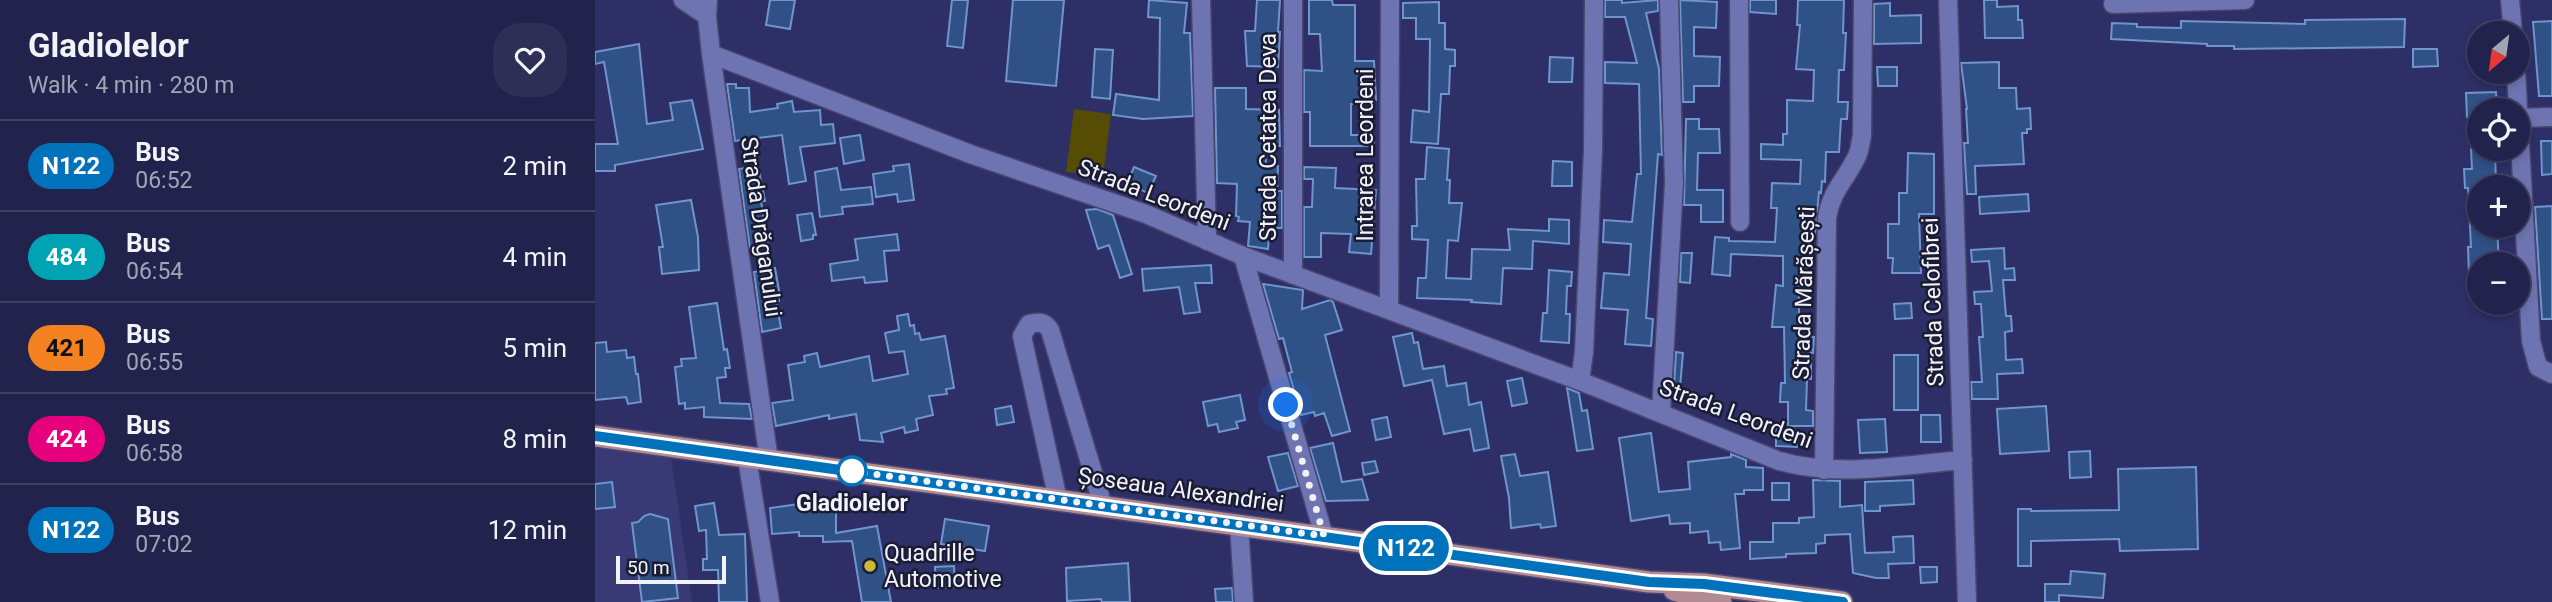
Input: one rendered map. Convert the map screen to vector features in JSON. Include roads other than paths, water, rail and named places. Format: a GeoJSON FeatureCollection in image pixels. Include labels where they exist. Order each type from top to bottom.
{"type":"FeatureCollection","features":[{"type":"Feature","properties":{"kind":"main road","name":"Șoseaua Alexandriei"},"geometry":{"type":"LineString","coordinates":[[595,436],[1649,582],[1704,584],[1842,602]]}},
{"type":"Feature","properties":{"kind":"main road","name":"Șoseaua Alexandriei"},"geometry":{"type":"LineString","coordinates":[[1649,582],[1721,602]]}},
{"type":"Feature","properties":{"kind":"street"},"geometry":{"type":"LineString","coordinates":[[683,0],[707,8]]}},
{"type":"Feature","properties":{"kind":"street"},"geometry":{"type":"LineString","coordinates":[[1201,0],[1207,241]]}},
{"type":"Feature","properties":{"kind":"street","name":"Strada Cetatea Deva"},"geometry":{"type":"LineString","coordinates":[[1293,0],[1293,275]]}},
{"type":"Feature","properties":{"kind":"street","name":"Intrarea Leordeni"},"geometry":{"type":"LineString","coordinates":[[1389,310],[1390,0]]}},
{"type":"Feature","properties":{"kind":"street"},"geometry":{"type":"LineString","coordinates":[[1580,381],[1584,352],[1593,150],[1594,0]]}},
{"type":"Feature","properties":{"kind":"street"},"geometry":{"type":"LineString","coordinates":[[1661,412],[1674,183],[1669,0]]}},
{"type":"Feature","properties":{"kind":"street"},"geometry":{"type":"LineString","coordinates":[[1739,0],[1740,222]]}},
{"type":"Feature","properties":{"kind":"street","name":"Strada Mărășești"},"geometry":{"type":"LineString","coordinates":[[1824,470],[1827,218],[1829,202],[1857,156],[1862,136],[1863,0]]}},
{"type":"Feature","properties":{"kind":"street","name":"Strada Celofibrei"},"geometry":{"type":"LineString","coordinates":[[1948,0],[1967,602]]}},
{"type":"Feature","properties":{"kind":"street"},"geometry":{"type":"LineString","coordinates":[[2113,4],[2245,0]]}},
{"type":"Feature","properties":{"kind":"street"},"geometry":{"type":"LineString","coordinates":[[2510,0],[2512,21]]}},
{"type":"Feature","properties":{"kind":"street","name":"Strada Drăganului"},"geometry":{"type":"LineString","coordinates":[[707,8],[711,54],[769,461]]}},
{"type":"Feature","properties":{"kind":"street","name":"Strada Leordeni"},"geometry":{"type":"LineString","coordinates":[[711,54],[973,155],[1146,214],[1243,257],[1580,381],[1779,461],[1824,470],[1962,460]]}},
{"type":"Feature","properties":{"kind":"street"},"geometry":{"type":"LineString","coordinates":[[2530,118],[2552,117]]}},
{"type":"Feature","properties":{"kind":"street"},"geometry":{"type":"LineString","coordinates":[[2521,161],[2531,341],[2538,367],[2552,374]]}},
{"type":"Feature","properties":{"kind":"street"},"geometry":{"type":"LineString","coordinates":[[1243,257],[1324,536]]}},
{"type":"Feature","properties":{"kind":"street"},"geometry":{"type":"LineString","coordinates":[[1058,500],[1022,337],[1029,324],[1040,321],[1051,330],[1103,506]]}},
{"type":"Feature","properties":{"kind":"street"},"geometry":{"type":"LineString","coordinates":[[747,458],[771,602]]}},
{"type":"Feature","properties":{"kind":"street"},"geometry":{"type":"LineString","coordinates":[[1239,525],[1244,602]]}},
{"type":"Feature","properties":{"kind":"place","name":"Gladiolelor"},"geometry":{"type":"Point","coordinates":[852,471]}},
{"type":"Feature","properties":{"kind":"place","name":"Quadrille Automotive"},"geometry":{"type":"Point","coordinates":[870,566]}}]}
